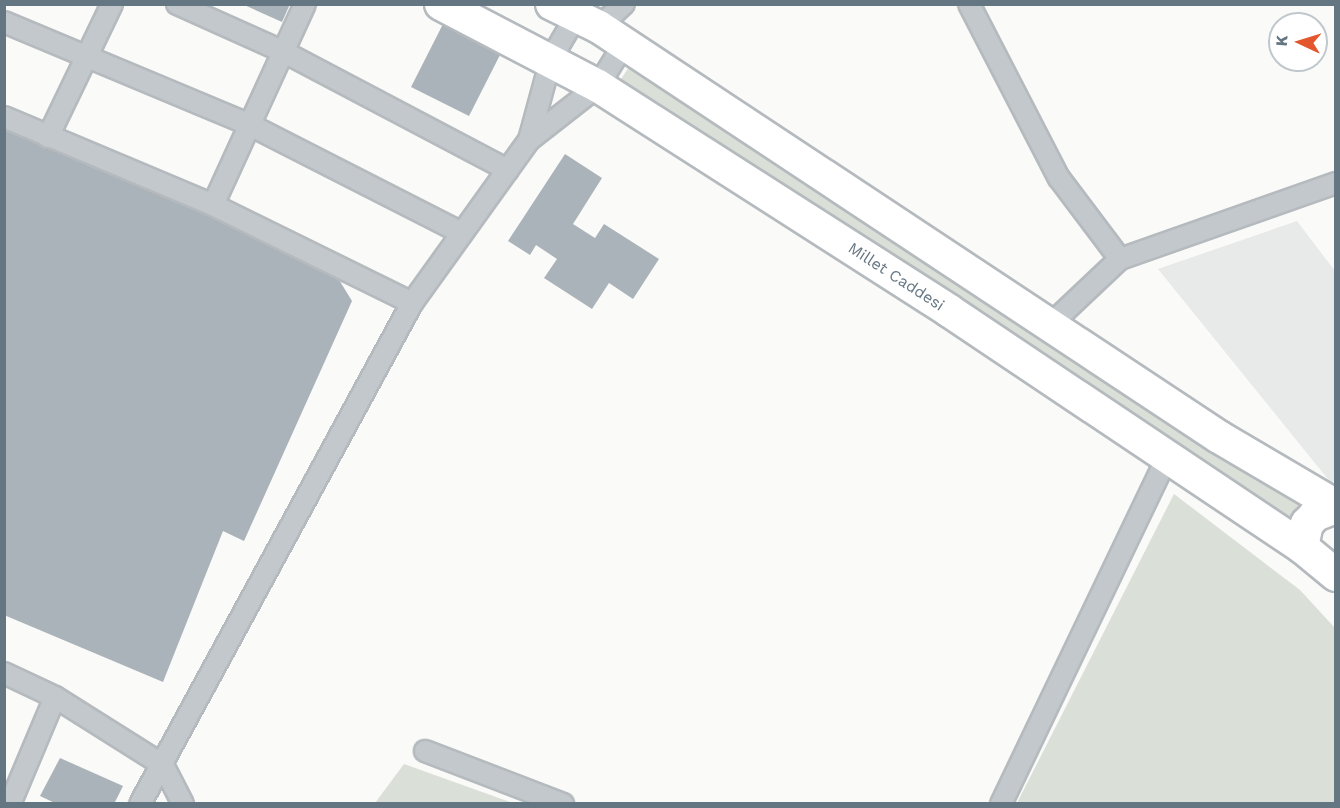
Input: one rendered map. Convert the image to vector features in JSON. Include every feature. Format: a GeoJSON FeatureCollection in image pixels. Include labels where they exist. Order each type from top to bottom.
{"type":"FeatureCollection","features":[{"type":"Feature","properties":{"kind":"main road","name":"Millet Caddesi"},"geometry":{"type":"LineString","coordinates":[[441,4],[551,59],[598,86],[948,310],[1302,547],[1335,575]]}},
{"type":"Feature","properties":{"kind":"main road"},"geometry":{"type":"LineString","coordinates":[[600,17],[1219,437],[1335,506]]}},
{"type":"Feature","properties":{"kind":"main road"},"geometry":{"type":"LineString","coordinates":[[1302,547],[1307,524],[1315,515],[1335,506]]}},
{"type":"Feature","properties":{"kind":"street"},"geometry":{"type":"LineString","coordinates":[[48,137],[112,4]]}},
{"type":"Feature","properties":{"kind":"street"},"geometry":{"type":"LineString","coordinates":[[177,4],[284,52],[508,170]]}},
{"type":"Feature","properties":{"kind":"street"},"geometry":{"type":"LineString","coordinates":[[213,205],[305,4]]}},
{"type":"Feature","properties":{"kind":"street"},"geometry":{"type":"LineString","coordinates":[[969,4],[1059,178],[1120,260]]}},
{"type":"Feature","properties":{"kind":"street"},"geometry":{"type":"LineString","coordinates":[[529,140],[551,59],[600,17]]}},
{"type":"Feature","properties":{"kind":"street"},"geometry":{"type":"LineString","coordinates":[[140,804],[412,303],[529,140],[598,86],[600,17]]}},
{"type":"Feature","properties":{"kind":"street"},"geometry":{"type":"LineString","coordinates":[[4,22],[87,60],[250,125],[462,233]]}},
{"type":"Feature","properties":{"kind":"street"},"geometry":{"type":"LineString","coordinates":[[4,117],[213,205],[412,303]]}},
{"type":"Feature","properties":{"kind":"street"},"geometry":{"type":"LineString","coordinates":[[1051,324],[1120,260],[1335,183]]}},
{"type":"Feature","properties":{"kind":"street"},"geometry":{"type":"LineString","coordinates":[[1001,804],[1167,456]]}},
{"type":"Feature","properties":{"kind":"street"},"geometry":{"type":"LineString","coordinates":[[4,673],[55,697],[163,765],[183,804]]}},
{"type":"Feature","properties":{"kind":"street"},"geometry":{"type":"LineString","coordinates":[[10,804],[55,697]]}},
{"type":"Feature","properties":{"kind":"street"},"geometry":{"type":"LineString","coordinates":[[425,751],[562,804]]}},
{"type":"Feature","properties":{"kind":"shaded area"},"geometry":{"type":"Polygon","coordinates":[[[631,64],[1311,506],[1294,527],[1202,458],[619,82],[631,64]]]}},
{"type":"Feature","properties":{"kind":"shaded area"},"geometry":{"type":"Polygon","coordinates":[[[1297,221],[1335,271],[1336,479],[1331,483],[1158,269],[1297,221]]]}},
{"type":"Feature","properties":{"kind":"shaded area"},"geometry":{"type":"Polygon","coordinates":[[[1174,494],[1300,590],[1335,628],[1335,803],[1017,803],[1174,494]]]}},
{"type":"Feature","properties":{"kind":"shaded area"},"geometry":{"type":"Polygon","coordinates":[[[404,764],[513,803],[375,803],[404,764]]]}},
{"type":"Feature","properties":{"kind":"building"},"geometry":{"type":"Polygon","coordinates":[[[242,4],[290,4],[282,22],[242,4]]]}},
{"type":"Feature","properties":{"kind":"building"},"geometry":{"type":"Polygon","coordinates":[[[443,24],[501,53],[469,116],[411,87],[443,24]]]}},
{"type":"Feature","properties":{"kind":"building"},"geometry":{"type":"Polygon","coordinates":[[[4,123],[333,270],[352,301],[244,541],[223,531],[163,682],[4,615],[4,123]]]}},
{"type":"Feature","properties":{"kind":"building"},"geometry":{"type":"Polygon","coordinates":[[[565,154],[602,178],[573,224],[595,238],[604,224],[659,259],[633,299],[609,283],[592,309],[544,278],[557,259],[536,245],[530,255],[508,241],[565,154]]]}},
{"type":"Feature","properties":{"kind":"building"},"geometry":{"type":"Polygon","coordinates":[[[60,758],[123,786],[114,804],[57,804],[40,796],[60,758]]]}}]}
